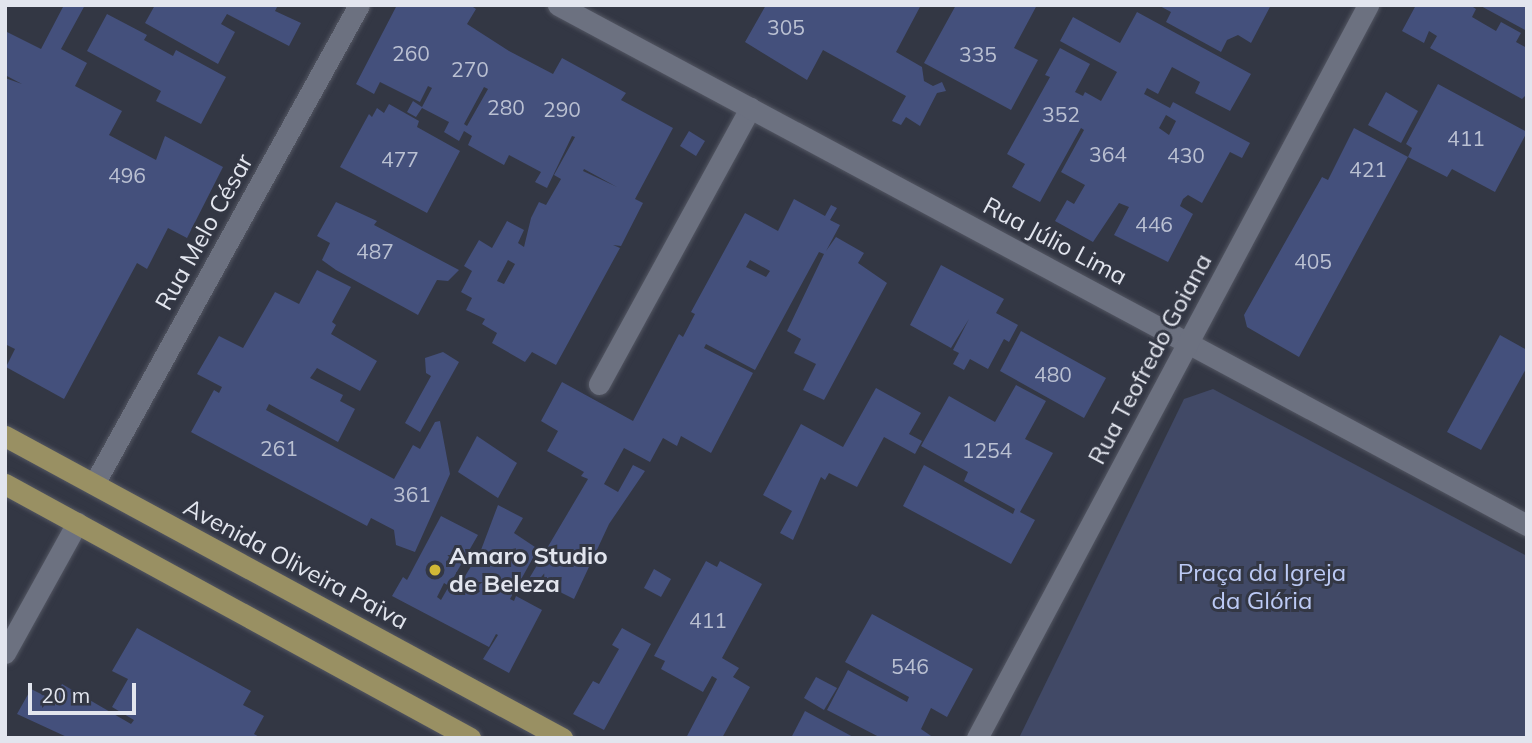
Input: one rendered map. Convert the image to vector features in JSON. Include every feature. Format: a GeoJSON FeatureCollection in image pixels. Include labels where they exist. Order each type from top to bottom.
{"type":"FeatureCollection","features":[{"type":"Feature","properties":{"kind":"main road","name":"Avenida Oliveira Paiva"},"geometry":{"type":"LineString","coordinates":[[5,436],[562,738]]}},
{"type":"Feature","properties":{"kind":"main road"},"geometry":{"type":"LineString","coordinates":[[5,485],[470,738]]}},
{"type":"Feature","properties":{"kind":"street","name":"Rua Melo César"},"geometry":{"type":"LineString","coordinates":[[94,484],[359,5]]}},
{"type":"Feature","properties":{"kind":"street","name":"Rua Júlio Lima"},"geometry":{"type":"LineString","coordinates":[[558,5],[1527,524]]}},
{"type":"Feature","properties":{"kind":"street","name":"Rua Teofredo Goiana"},"geometry":{"type":"LineString","coordinates":[[977,738],[1368,5]]}},
{"type":"Feature","properties":{"kind":"street"},"geometry":{"type":"LineString","coordinates":[[599,384],[750,108]]}},
{"type":"Feature","properties":{"kind":"street"},"geometry":{"type":"LineString","coordinates":[[5,653],[77,523]]}},
{"type":"Feature","properties":{"kind":"green space","name":"Praça da Igreja da Glória"},"geometry":{"type":"Polygon","coordinates":[[[1213,389],[1527,556],[1527,738],[1019,738],[1184,399],[1213,389]]]}},
{"type":"Feature","properties":{"kind":"building"},"geometry":{"type":"Polygon","coordinates":[[[64,5],[85,5],[61,49],[87,63],[75,86],[122,111],[109,135],[156,160],[165,136],[223,167],[187,238],[168,228],[147,269],[137,263],[64,399],[6,367],[15,349],[5,344],[5,78],[22,84],[5,75],[5,31],[41,49],[64,5]]]}},
{"type":"Feature","properties":{"kind":"building"},"geometry":{"type":"Polygon","coordinates":[[[155,5],[278,5],[275,11],[301,23],[289,46],[227,14],[221,24],[235,32],[218,64],[145,23],[155,5]]]}},
{"type":"Feature","properties":{"kind":"building"},"geometry":{"type":"Polygon","coordinates":[[[397,5],[470,5],[476,9],[467,24],[509,51],[553,74],[562,58],[626,93],[621,100],[673,128],[635,199],[643,203],[621,246],[613,245],[620,248],[556,365],[532,352],[525,362],[492,343],[497,333],[482,324],[485,319],[466,310],[472,298],[461,292],[472,271],[464,266],[479,240],[492,248],[507,221],[524,230],[518,243],[524,247],[531,218],[539,202],[546,205],[561,179],[554,175],[575,137],[572,136],[547,188],[535,182],[541,172],[509,155],[504,165],[468,145],[472,136],[464,131],[459,141],[444,132],[449,122],[422,108],[416,117],[407,112],[413,101],[422,107],[432,88],[428,86],[420,102],[380,82],[374,94],[356,84],[397,5]],[[484,87],[464,124],[467,126],[488,89],[484,87]],[[584,169],[583,171],[617,187],[584,169]],[[508,260],[497,281],[504,284],[515,264],[508,260]]]}},
{"type":"Feature","properties":{"kind":"building"},"geometry":{"type":"Polygon","coordinates":[[[766,5],[921,5],[896,52],[922,67],[924,81],[933,86],[942,82],[946,91],[937,93],[920,126],[906,117],[901,125],[892,121],[906,96],[823,50],[807,80],[745,42],[766,5]]]}},
{"type":"Feature","properties":{"kind":"building"},"geometry":{"type":"Polygon","coordinates":[[[956,5],[1037,5],[1014,48],[1038,60],[1011,110],[924,63],[956,5]]]}},
{"type":"Feature","properties":{"kind":"building"},"geometry":{"type":"Polygon","coordinates":[[[1158,5],[1271,5],[1251,43],[1238,35],[1227,40],[1221,52],[1166,22],[1171,12],[1158,5]]]}},
{"type":"Feature","properties":{"kind":"building"},"geometry":{"type":"Polygon","coordinates":[[[1416,5],[1470,5],[1476,9],[1472,17],[1496,31],[1501,22],[1521,33],[1516,42],[1527,48],[1527,94],[1522,99],[1430,48],[1437,36],[1429,31],[1424,43],[1402,31],[1416,5]]]}},
{"type":"Feature","properties":{"kind":"building"},"geometry":{"type":"Polygon","coordinates":[[[1479,5],[1527,5],[1527,31],[1479,5]]]}},
{"type":"Feature","properties":{"kind":"building"},"geometry":{"type":"Polygon","coordinates":[[[1137,12],[1251,74],[1230,111],[1195,93],[1200,82],[1172,67],[1158,94],[1147,88],[1144,94],[1170,108],[1173,102],[1250,143],[1242,158],[1230,152],[1202,203],[1188,195],[1183,199],[1180,206],[1193,214],[1168,262],[1114,235],[1129,207],[1119,203],[1093,242],[1055,221],[1067,200],[1074,204],[1085,185],[1061,172],[1084,130],[1081,128],[1040,202],[1012,187],[1025,164],[1007,154],[1050,77],[1045,75],[1060,48],[1090,64],[1075,92],[1083,96],[1085,92],[1101,101],[1117,72],[1060,41],[1073,17],[1120,43],[1137,12]],[[1166,115],[1159,128],[1169,135],[1176,121],[1166,115]]]}},
{"type":"Feature","properties":{"kind":"building"},"geometry":{"type":"Polygon","coordinates":[[[107,14],[147,35],[144,40],[173,56],[176,50],[226,77],[201,124],[156,101],[161,91],[87,51],[107,14]]]}},
{"type":"Feature","properties":{"kind":"building"},"geometry":{"type":"Polygon","coordinates":[[[1438,84],[1527,132],[1495,192],[1452,169],[1447,177],[1408,157],[1412,148],[1406,144],[1438,84]]]}},
{"type":"Feature","properties":{"kind":"building"},"geometry":{"type":"Polygon","coordinates":[[[1386,92],[1418,111],[1401,143],[1368,125],[1386,92]]]}},
{"type":"Feature","properties":{"kind":"building"},"geometry":{"type":"Polygon","coordinates":[[[389,104],[419,121],[417,127],[460,151],[427,213],[340,167],[369,114],[372,117],[377,108],[384,113],[389,104]]]}},
{"type":"Feature","properties":{"kind":"building"},"geometry":{"type":"Polygon","coordinates":[[[1354,128],[1408,157],[1299,357],[1247,327],[1244,315],[1322,177],[1328,180],[1354,128]]]}},
{"type":"Feature","properties":{"kind":"building"},"geometry":{"type":"Polygon","coordinates":[[[689,131],[705,141],[696,156],[680,146],[689,131]]]}},
{"type":"Feature","properties":{"kind":"building"},"geometry":{"type":"Polygon","coordinates":[[[794,199],[825,216],[831,205],[837,208],[830,220],[840,225],[826,251],[836,237],[864,253],[858,263],[887,283],[824,400],[803,390],[816,364],[794,353],[801,339],[787,331],[824,254],[819,252],[755,370],[706,344],[704,348],[753,373],[711,453],[681,436],[677,446],[663,438],[650,462],[624,448],[604,484],[618,492],[633,465],[645,471],[609,524],[574,599],[530,577],[588,479],[581,476],[584,472],[547,451],[558,431],[541,421],[562,382],[633,421],[679,334],[683,337],[695,314],[691,312],[745,213],[778,231],[794,199]],[[750,260],[746,267],[766,277],[770,271],[750,260]]]}},
{"type":"Feature","properties":{"kind":"building"},"geometry":{"type":"Polygon","coordinates":[[[336,202],[377,221],[374,225],[459,270],[448,281],[437,280],[418,315],[336,270],[322,260],[330,243],[317,236],[336,202]]]}},
{"type":"Feature","properties":{"kind":"building"},"geometry":{"type":"Polygon","coordinates":[[[941,265],[1004,299],[996,313],[1018,325],[1009,342],[1004,339],[988,369],[970,359],[964,370],[953,364],[959,353],[953,350],[969,319],[951,348],[910,325],[941,265]]]}},
{"type":"Feature","properties":{"kind":"building"},"geometry":{"type":"Polygon","coordinates":[[[317,270],[351,287],[332,322],[336,325],[331,334],[377,361],[360,391],[317,368],[310,378],[343,395],[340,401],[355,409],[338,442],[269,404],[266,410],[394,479],[413,445],[420,449],[435,422],[440,421],[450,474],[415,552],[396,545],[394,530],[371,518],[367,526],[191,432],[214,390],[219,393],[222,387],[197,374],[219,336],[243,348],[275,292],[299,304],[317,270]]]}},
{"type":"Feature","properties":{"kind":"building"},"geometry":{"type":"Polygon","coordinates":[[[1021,331],[1106,378],[1084,418],[1000,371],[1021,331]]]}},
{"type":"Feature","properties":{"kind":"building"},"geometry":{"type":"Polygon","coordinates":[[[1500,335],[1527,350],[1527,367],[1481,450],[1447,432],[1500,335]]]}},
{"type":"Feature","properties":{"kind":"building"},"geometry":{"type":"Polygon","coordinates":[[[443,352],[459,362],[420,432],[405,423],[431,376],[426,373],[425,358],[443,352]]]}},
{"type":"Feature","properties":{"kind":"building"},"geometry":{"type":"Polygon","coordinates":[[[1016,385],[1046,401],[1025,439],[1053,453],[1020,512],[1035,520],[1011,564],[903,506],[924,465],[1013,514],[1015,509],[964,481],[968,472],[921,446],[949,396],[995,422],[1016,385]]]}},
{"type":"Feature","properties":{"kind":"building"},"geometry":{"type":"Polygon","coordinates":[[[876,388],[921,413],[909,434],[922,441],[915,454],[884,437],[857,487],[829,473],[825,480],[821,477],[793,540],[780,533],[792,511],[763,495],[801,424],[843,447],[876,388]]]}},
{"type":"Feature","properties":{"kind":"building"},"geometry":{"type":"Polygon","coordinates":[[[477,436],[517,463],[498,498],[458,472],[477,436]]]}},
{"type":"Feature","properties":{"kind":"building"},"geometry":{"type":"Polygon","coordinates":[[[498,505],[523,518],[514,533],[538,549],[510,599],[514,601],[516,596],[542,610],[509,673],[483,659],[498,635],[496,634],[489,647],[392,596],[403,577],[407,580],[441,516],[478,535],[451,582],[459,586],[481,550],[498,505]],[[444,583],[437,597],[441,600],[449,586],[444,583]]]}},
{"type":"Feature","properties":{"kind":"building"},"geometry":{"type":"Polygon","coordinates":[[[706,561],[717,567],[720,561],[762,584],[722,658],[739,668],[733,677],[750,687],[722,738],[686,738],[717,679],[712,676],[703,692],[661,669],[665,661],[654,656],[706,561]]]}},
{"type":"Feature","properties":{"kind":"building"},"geometry":{"type":"Polygon","coordinates":[[[654,569],[671,579],[661,597],[644,588],[654,569]]]}},
{"type":"Feature","properties":{"kind":"building"},"geometry":{"type":"Polygon","coordinates":[[[872,614],[973,669],[947,717],[931,708],[921,729],[934,738],[881,738],[827,710],[848,670],[907,702],[909,697],[845,662],[872,614]]]}},
{"type":"Feature","properties":{"kind":"building"},"geometry":{"type":"Polygon","coordinates":[[[137,628],[251,691],[243,705],[264,716],[254,734],[261,738],[69,738],[17,714],[31,689],[53,700],[62,684],[131,724],[134,720],[112,707],[128,679],[112,671],[137,628]]]}},
{"type":"Feature","properties":{"kind":"building"},"geometry":{"type":"Polygon","coordinates":[[[622,628],[651,644],[604,730],[573,714],[593,681],[599,684],[619,649],[612,645],[622,628]]]}},
{"type":"Feature","properties":{"kind":"building"},"geometry":{"type":"Polygon","coordinates":[[[816,677],[837,688],[824,710],[804,698],[816,677]]]}},
{"type":"Feature","properties":{"kind":"building"},"geometry":{"type":"Polygon","coordinates":[[[805,711],[855,738],[791,738],[805,711]]]}},
{"type":"Feature","properties":{"kind":"place","name":"Amaro Studio de Beleza"},"geometry":{"type":"Point","coordinates":[435,570]}}]}
